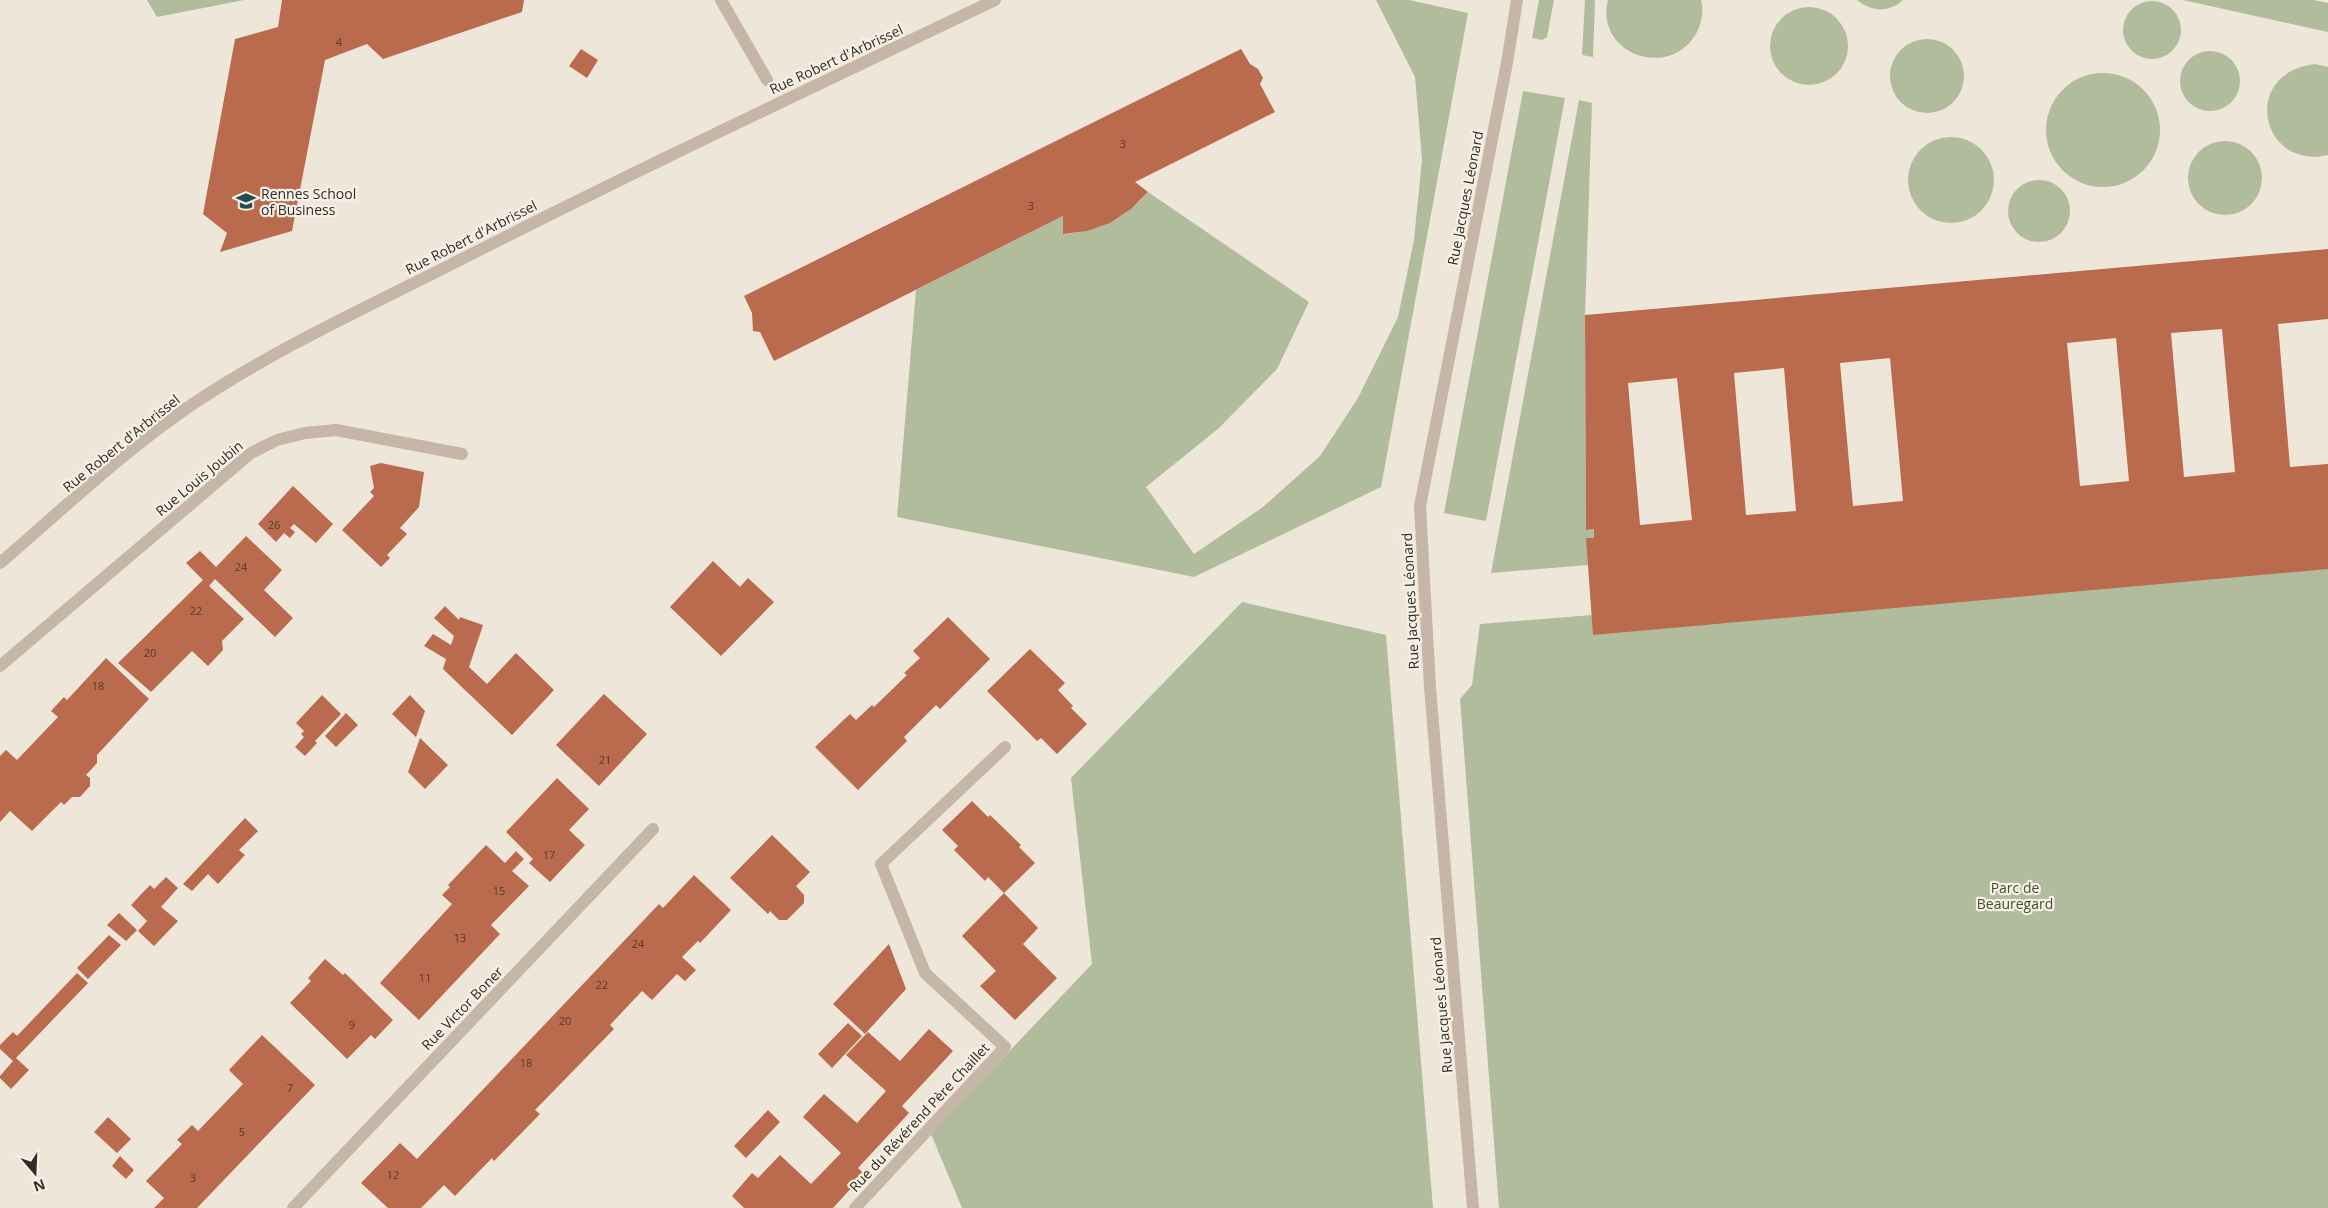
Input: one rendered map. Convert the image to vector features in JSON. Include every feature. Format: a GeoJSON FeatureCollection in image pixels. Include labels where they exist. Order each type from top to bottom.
{"type":"FeatureCollection","features":[{"type":"Feature","properties":{"kind":"street"},"geometry":{"type":"LineString","coordinates":[[720,0],[768,80]]}},
{"type":"Feature","properties":{"kind":"street","name":"Rue Robert d'Arbrissel"},"geometry":{"type":"LineString","coordinates":[[0,563],[125,456],[185,410],[252,366],[536,220],[995,0]]}},
{"type":"Feature","properties":{"kind":"street","name":"Rue Jacques Léonard"},"geometry":{"type":"LineString","coordinates":[[1473,1208],[1430,687],[1420,506],[1507,63],[1517,0]]}},
{"type":"Feature","properties":{"kind":"street","name":"Rue Louis Joubin"},"geometry":{"type":"LineString","coordinates":[[0,666],[251,453],[277,440],[305,433],[336,430],[462,454]]}},
{"type":"Feature","properties":{"kind":"street","name":"Rue du Révérend Père Chaillet"},"geometry":{"type":"LineString","coordinates":[[855,1208],[1005,1048],[925,973],[881,864],[1005,747]]}},
{"type":"Feature","properties":{"kind":"street","name":"Rue Victor Boner"},"geometry":{"type":"LineString","coordinates":[[293,1208],[654,829]]}},
{"type":"Feature","properties":{"kind":"green space"},"geometry":{"type":"Polygon","coordinates":[[[147,0],[244,0],[157,17],[147,0]]]}},
{"type":"Feature","properties":{"kind":"green space"},"geometry":{"type":"Polygon","coordinates":[[[1376,0],[1409,0],[1468,13],[1381,487],[1194,577],[897,517],[916,290],[1063,216],[1063,234],[1099,227],[1130,209],[1148,192],[1309,302],[1277,369],[1219,428],[1146,487],[1194,554],[1263,507],[1320,456],[1358,398],[1398,317],[1414,240],[1422,159],[1415,77],[1376,0]]]}},
{"type":"Feature","properties":{"kind":"green space"},"geometry":{"type":"Polygon","coordinates":[[[1539,0],[1554,0],[1547,37],[1542,40],[1532,38],[1539,0]]]}},
{"type":"Feature","properties":{"kind":"green space"},"geometry":{"type":"Polygon","coordinates":[[[1585,0],[1595,0],[1593,57],[1582,55],[1585,0]]]}},
{"type":"Feature","properties":{"kind":"green space"},"geometry":{"type":"Polygon","coordinates":[[[1608,0],[1701,0],[1701,19],[1698,30],[1686,46],[1671,55],[1655,58],[1638,55],[1624,47],[1613,35],[1607,19],[1608,0]]]}},
{"type":"Feature","properties":{"kind":"green space"},"geometry":{"type":"Polygon","coordinates":[[[1857,0],[1903,0],[1886,9],[1874,9],[1857,0]]]}},
{"type":"Feature","properties":{"kind":"green space"},"geometry":{"type":"Polygon","coordinates":[[[2183,0],[2314,0],[2328,3],[2328,32],[2183,0]]]}},
{"type":"Feature","properties":{"kind":"green space"},"geometry":{"type":"Polygon","coordinates":[[[2146,1],[2158,1],[2173,9],[2181,24],[2181,36],[2173,51],[2158,59],[2146,59],[2131,51],[2123,36],[2123,24],[2131,9],[2146,1]]]}},
{"type":"Feature","properties":{"kind":"green space"},"geometry":{"type":"Polygon","coordinates":[[[1809,7],[1824,10],[1836,19],[1845,31],[1848,46],[1845,61],[1836,73],[1824,82],[1809,85],[1794,82],[1782,73],[1773,61],[1770,46],[1773,31],[1782,19],[1794,10],[1809,7]]]}},
{"type":"Feature","properties":{"kind":"green space"},"geometry":{"type":"Polygon","coordinates":[[[1927,39],[1948,45],[1958,55],[1964,76],[1958,97],[1948,107],[1927,113],[1906,107],[1896,97],[1890,76],[1896,55],[1906,45],[1927,39]]]}},
{"type":"Feature","properties":{"kind":"green space"},"geometry":{"type":"Polygon","coordinates":[[[2204,51],[2216,51],[2227,56],[2235,64],[2240,75],[2238,93],[2227,106],[2216,111],[2204,111],[2193,106],[2185,98],[2180,87],[2180,75],[2185,64],[2193,56],[2204,51]]]}},
{"type":"Feature","properties":{"kind":"green space"},"geometry":{"type":"Polygon","coordinates":[[[2315,64],[2328,67],[2328,155],[2305,156],[2287,149],[2274,136],[2268,119],[2268,101],[2276,84],[2291,71],[2315,64]]]}},
{"type":"Feature","properties":{"kind":"green space"},"geometry":{"type":"Polygon","coordinates":[[[2103,73],[2125,77],[2143,90],[2156,108],[2160,130],[2156,152],[2143,170],[2125,183],[2103,187],[2081,183],[2063,170],[2050,152],[2046,130],[2050,108],[2063,90],[2081,77],[2103,73]]]}},
{"type":"Feature","properties":{"kind":"green space"},"geometry":{"type":"Polygon","coordinates":[[[1523,91],[1565,98],[1486,521],[1444,513],[1523,91]]]}},
{"type":"Feature","properties":{"kind":"green space"},"geometry":{"type":"Polygon","coordinates":[[[1579,100],[1592,103],[1585,315],[1586,530],[1594,529],[1594,538],[1588,565],[1491,573],[1579,100]]]}},
{"type":"Feature","properties":{"kind":"green space"},"geometry":{"type":"Polygon","coordinates":[[[1943,137],[1959,137],[1968,140],[1982,149],[1991,163],[1994,180],[1991,197],[1982,211],[1968,220],[1959,223],[1943,223],[1927,216],[1915,204],[1908,188],[1908,172],[1915,156],[1927,144],[1943,137]]]}},
{"type":"Feature","properties":{"kind":"green space"},"geometry":{"type":"Polygon","coordinates":[[[2225,141],[2246,147],[2256,157],[2262,178],[2256,199],[2246,209],[2225,215],[2204,209],[2194,199],[2188,178],[2194,157],[2204,147],[2225,141]]]}},
{"type":"Feature","properties":{"kind":"green space"},"geometry":{"type":"Polygon","coordinates":[[[2039,180],[2051,183],[2061,189],[2067,199],[2070,211],[2067,223],[2061,233],[2051,239],[2039,242],[2027,239],[2017,233],[2011,223],[2008,211],[2011,199],[2017,189],[2027,183],[2039,180]]]}},
{"type":"Feature","properties":{"kind":"green space","name":"Parc de Beauregard"},"geometry":{"type":"Polygon","coordinates":[[[2328,556],[2328,1208],[1499,1208],[1460,699],[1472,685],[1480,624],[2328,556]]]}},
{"type":"Feature","properties":{"kind":"green space"},"geometry":{"type":"Polygon","coordinates":[[[1242,602],[1386,635],[1433,1208],[962,1208],[931,1134],[1092,964],[1071,778],[1242,602]]]}},
{"type":"Feature","properties":{"kind":"building"},"geometry":{"type":"Polygon","coordinates":[[[282,0],[524,0],[522,12],[383,59],[367,44],[325,60],[292,231],[220,252],[227,233],[203,214],[235,39],[278,27],[282,0]]]}},
{"type":"Feature","properties":{"kind":"building"},"geometry":{"type":"Polygon","coordinates":[[[581,49],[598,60],[587,78],[569,66],[581,49]]]}},
{"type":"Feature","properties":{"kind":"building"},"geometry":{"type":"Polygon","coordinates":[[[1241,49],[1250,64],[1258,69],[1263,78],[1260,84],[1275,112],[1135,182],[1148,192],[1131,209],[1110,223],[1087,231],[1063,234],[1063,216],[774,361],[760,332],[753,331],[752,313],[744,296],[1241,49]]]}},
{"type":"Feature","properties":{"kind":"building"},"geometry":{"type":"Polygon","coordinates":[[[2328,249],[2328,319],[2278,324],[2290,467],[2328,464],[2328,569],[1593,635],[1586,538],[1594,538],[1594,529],[1586,530],[1585,315],[2328,249]],[[2222,329],[2171,333],[2184,477],[2235,472],[2222,329]],[[2116,338],[2067,343],[2080,486],[2129,481],[2116,338]],[[1890,358],[1840,363],[1853,506],[1903,501],[1890,358]],[[1784,368],[1734,373],[1746,515],[1796,511],[1784,368]],[[1677,378],[1628,383],[1640,525],[1692,520],[1677,378]]]}},
{"type":"Feature","properties":{"kind":"building"},"geometry":{"type":"Polygon","coordinates":[[[381,463],[424,472],[419,507],[400,528],[407,534],[387,555],[390,558],[381,567],[342,530],[374,496],[370,492],[374,488],[370,466],[381,463]]]}},
{"type":"Feature","properties":{"kind":"building"},"geometry":{"type":"Polygon","coordinates":[[[293,486],[333,524],[316,543],[294,524],[290,528],[295,532],[290,538],[284,533],[276,542],[258,524],[293,486]]]}},
{"type":"Feature","properties":{"kind":"building"},"geometry":{"type":"Polygon","coordinates":[[[246,536],[282,570],[264,590],[293,618],[275,637],[215,579],[209,586],[244,619],[222,641],[223,650],[208,666],[192,651],[151,692],[118,663],[203,580],[186,563],[200,551],[216,567],[246,536]]]}},
{"type":"Feature","properties":{"kind":"building"},"geometry":{"type":"Polygon","coordinates":[[[713,561],[740,587],[748,578],[774,602],[721,656],[670,607],[713,561]]]}},
{"type":"Feature","properties":{"kind":"building"},"geometry":{"type":"Polygon","coordinates":[[[445,606],[459,620],[460,617],[483,625],[469,667],[487,684],[516,653],[554,690],[512,735],[443,669],[446,659],[424,646],[433,634],[451,645],[454,636],[434,618],[445,606]]]}},
{"type":"Feature","properties":{"kind":"building"},"geometry":{"type":"Polygon","coordinates":[[[948,617],[990,659],[940,709],[936,705],[904,737],[907,741],[858,790],[815,747],[850,714],[856,720],[872,705],[874,707],[907,675],[904,673],[920,658],[913,651],[948,617]]]}},
{"type":"Feature","properties":{"kind":"building"},"geometry":{"type":"Polygon","coordinates":[[[1030,649],[1065,683],[1058,690],[1073,706],[1071,708],[1087,724],[1057,754],[1041,738],[1037,741],[987,691],[1030,649]]]}},
{"type":"Feature","properties":{"kind":"building"},"geometry":{"type":"Polygon","coordinates":[[[106,658],[149,699],[97,755],[97,763],[86,775],[90,778],[90,786],[80,797],[72,797],[64,805],[61,802],[32,831],[10,811],[0,822],[0,756],[6,750],[17,760],[58,717],[51,711],[64,697],[67,700],[106,658]]]}},
{"type":"Feature","properties":{"kind":"building"},"geometry":{"type":"Polygon","coordinates":[[[604,694],[647,734],[599,786],[556,745],[604,694]]]}},
{"type":"Feature","properties":{"kind":"building"},"geometry":{"type":"Polygon","coordinates":[[[322,695],[341,714],[315,741],[317,743],[305,756],[295,747],[304,737],[301,734],[304,731],[296,723],[322,695]]]}},
{"type":"Feature","properties":{"kind":"building"},"geometry":{"type":"Polygon","coordinates":[[[410,695],[425,711],[416,737],[392,714],[410,695]]]}},
{"type":"Feature","properties":{"kind":"building"},"geometry":{"type":"Polygon","coordinates":[[[346,713],[358,725],[336,747],[325,736],[346,713]]]}},
{"type":"Feature","properties":{"kind":"building"},"geometry":{"type":"Polygon","coordinates":[[[420,738],[448,765],[425,789],[408,772],[420,738]]]}},
{"type":"Feature","properties":{"kind":"building"},"geometry":{"type":"Polygon","coordinates":[[[557,778],[589,809],[569,830],[585,845],[550,882],[529,863],[533,859],[506,832],[557,778]]]}},
{"type":"Feature","properties":{"kind":"building"},"geometry":{"type":"Polygon","coordinates":[[[972,801],[988,817],[990,815],[1021,845],[1019,847],[1035,863],[1004,893],[988,877],[985,881],[954,850],[958,846],[942,830],[972,801]]]}},
{"type":"Feature","properties":{"kind":"building"},"geometry":{"type":"Polygon","coordinates":[[[245,818],[258,831],[239,850],[245,855],[218,884],[208,874],[192,891],[183,884],[245,818]]]}},
{"type":"Feature","properties":{"kind":"building"},"geometry":{"type":"Polygon","coordinates":[[[772,835],[810,872],[796,886],[804,895],[804,903],[787,920],[779,920],[770,911],[768,914],[730,878],[772,835]]]}},
{"type":"Feature","properties":{"kind":"building"},"geometry":{"type":"Polygon","coordinates":[[[486,845],[505,863],[516,851],[524,859],[512,871],[529,886],[491,925],[500,934],[419,1020],[380,983],[452,904],[442,895],[450,887],[448,885],[486,845]]]}},
{"type":"Feature","properties":{"kind":"building"},"geometry":{"type":"Polygon","coordinates":[[[694,875],[731,910],[700,943],[698,941],[682,957],[696,970],[685,981],[677,974],[652,1000],[642,991],[610,1025],[614,1029],[535,1110],[540,1114],[494,1161],[492,1158],[455,1196],[444,1185],[421,1208],[388,1208],[361,1183],[400,1143],[417,1159],[659,904],[663,908],[694,875]]]}},
{"type":"Feature","properties":{"kind":"building"},"geometry":{"type":"Polygon","coordinates":[[[166,877],[178,888],[161,907],[178,921],[154,946],[138,931],[147,921],[131,905],[150,885],[154,889],[166,877]]]}},
{"type":"Feature","properties":{"kind":"building"},"geometry":{"type":"Polygon","coordinates":[[[1004,893],[1038,928],[1023,944],[1057,978],[1015,1020],[980,986],[996,971],[962,936],[1004,893]]]}},
{"type":"Feature","properties":{"kind":"building"},"geometry":{"type":"Polygon","coordinates":[[[119,913],[137,930],[126,941],[107,925],[119,913]]]}},
{"type":"Feature","properties":{"kind":"building"},"geometry":{"type":"Polygon","coordinates":[[[109,935],[121,945],[88,979],[77,968],[109,935]]]}},
{"type":"Feature","properties":{"kind":"building"},"geometry":{"type":"Polygon","coordinates":[[[889,944],[906,989],[865,1034],[833,1004],[889,944]]]}},
{"type":"Feature","properties":{"kind":"building"},"geometry":{"type":"Polygon","coordinates":[[[325,959],[343,975],[345,973],[393,1020],[375,1039],[371,1035],[347,1059],[290,1003],[311,981],[308,978],[325,959]]]}},
{"type":"Feature","properties":{"kind":"building"},"geometry":{"type":"Polygon","coordinates":[[[77,973],[88,983],[16,1058],[29,1070],[11,1089],[0,1076],[13,1061],[0,1049],[0,1045],[13,1032],[17,1036],[77,973]]]}},
{"type":"Feature","properties":{"kind":"building"},"geometry":{"type":"Polygon","coordinates":[[[848,1023],[862,1036],[832,1068],[818,1054],[848,1023]]]}},
{"type":"Feature","properties":{"kind":"building"},"geometry":{"type":"Polygon","coordinates":[[[929,1029],[953,1051],[902,1106],[909,1113],[858,1168],[864,1174],[833,1208],[744,1208],[732,1196],[752,1173],[758,1178],[780,1155],[811,1184],[841,1153],[803,1117],[824,1094],[857,1123],[886,1091],[846,1055],[868,1032],[900,1061],[929,1029]]]}},
{"type":"Feature","properties":{"kind":"building"},"geometry":{"type":"Polygon","coordinates":[[[262,1035],[315,1085],[197,1208],[154,1208],[164,1198],[146,1181],[182,1144],[177,1140],[192,1125],[198,1131],[243,1084],[229,1070],[262,1035]]]}},
{"type":"Feature","properties":{"kind":"building"},"geometry":{"type":"Polygon","coordinates":[[[768,1110],[780,1122],[746,1158],[734,1146],[768,1110]]]}},
{"type":"Feature","properties":{"kind":"building"},"geometry":{"type":"Polygon","coordinates":[[[108,1117],[131,1139],[117,1153],[94,1132],[108,1117]]]}},
{"type":"Feature","properties":{"kind":"building"},"geometry":{"type":"Polygon","coordinates":[[[120,1156],[134,1170],[126,1179],[112,1166],[120,1156]]]}},
{"type":"Feature","properties":{"kind":"place","name":"Rennes School of Business"},"geometry":{"type":"Point","coordinates":[246,201]}}]}
